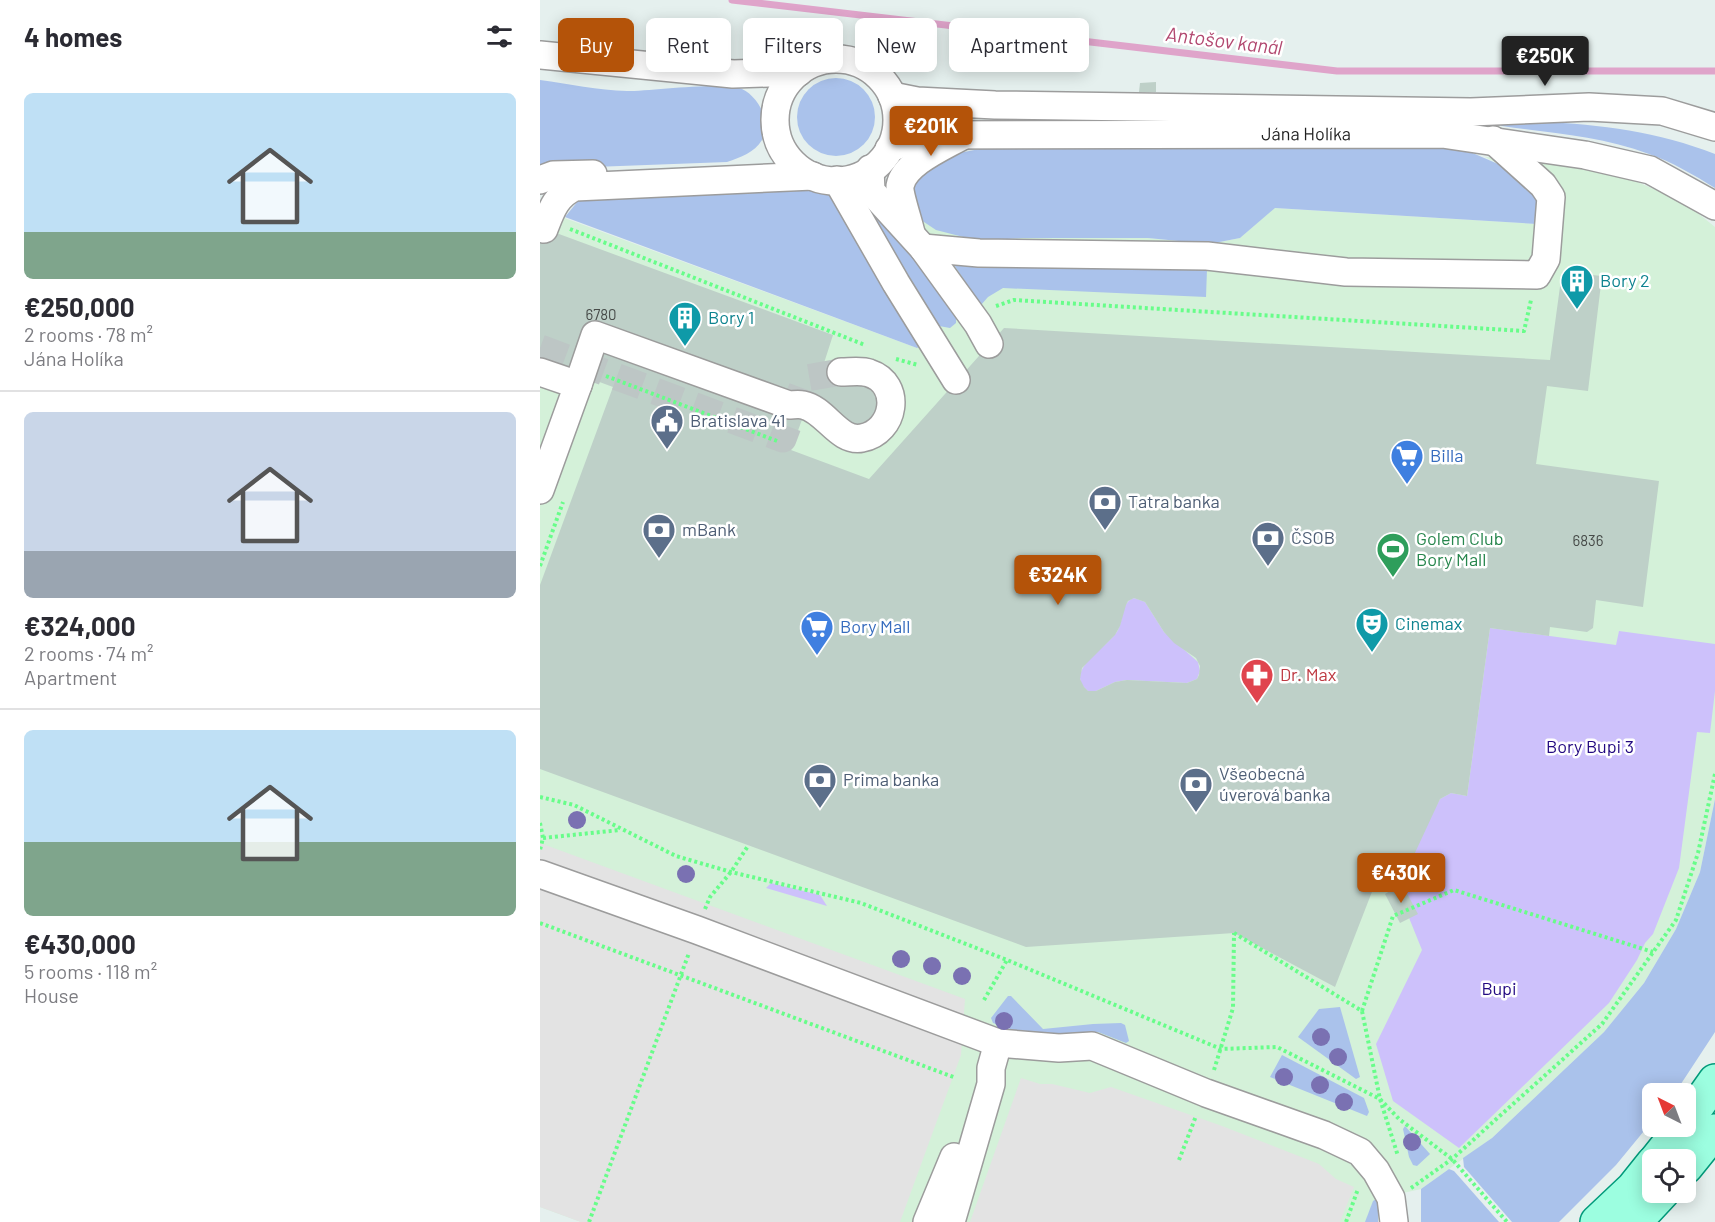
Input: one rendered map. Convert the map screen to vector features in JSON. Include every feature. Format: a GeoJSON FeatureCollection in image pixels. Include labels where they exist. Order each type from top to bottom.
{"type":"FeatureCollection","features":[{"type":"Feature","properties":{"kind":"main road"},"geometry":{"type":"LineString","coordinates":[[1696,1108],[1715,1081]]}},
{"type":"Feature","properties":{"kind":"main road"},"geometry":{"type":"LineString","coordinates":[[1696,1155],[1715,1131]]}},
{"type":"Feature","properties":{"kind":"main road"},"geometry":{"type":"LineString","coordinates":[[1665,1149],[1674,1137]]}},
{"type":"Feature","properties":{"kind":"main road"},"geometry":{"type":"LineString","coordinates":[[1597,1222],[1642,1177]]}},
{"type":"Feature","properties":{"kind":"main road"},"geometry":{"type":"LineString","coordinates":[[1635,1222],[1653,1203]]}},
{"type":"Feature","properties":{"kind":"street"},"geometry":{"type":"LineString","coordinates":[[540,55],[733,75],[799,72]]}},
{"type":"Feature","properties":{"kind":"street"},"geometry":{"type":"LineString","coordinates":[[556,229],[557,199],[575,187],[853,178],[870,169],[885,156],[889,149],[896,127],[896,111],[892,96],[884,82],[872,71],[843,60]]}},
{"type":"Feature","properties":{"kind":"street"},"geometry":{"type":"LineString","coordinates":[[799,72],[784,90],[776,112],[776,128],[780,143],[791,161],[825,178],[950,368]]}},
{"type":"Feature","properties":{"kind":"street"},"geometry":{"type":"LineString","coordinates":[[733,75],[759,90],[776,112]]}},
{"type":"Feature","properties":{"kind":"street","name":"Jána Holíka"},"geometry":{"type":"LineString","coordinates":[[892,96],[917,101],[995,105],[1471,112],[1589,107],[1662,111],[1715,127]]}},
{"type":"Feature","properties":{"kind":"street"},"geometry":{"type":"LineString","coordinates":[[917,241],[900,187],[908,169],[965,134]]}},
{"type":"Feature","properties":{"kind":"street","name":"Jána Holíka"},"geometry":{"type":"LineString","coordinates":[[889,149],[921,135],[1442,134],[1585,155],[1650,170],[1715,206]]}},
{"type":"Feature","properties":{"kind":"street"},"geometry":{"type":"LineString","coordinates":[[917,241],[979,253],[1207,256],[1346,272],[1537,275],[1546,259],[1551,197],[1543,185],[1493,140]]}},
{"type":"Feature","properties":{"kind":"street"},"geometry":{"type":"LineString","coordinates":[[540,180],[553,175],[731,171],[754,165],[780,143]]}},
{"type":"Feature","properties":{"kind":"street"},"geometry":{"type":"LineString","coordinates":[[870,169],[871,190],[917,241],[984,334]]}},
{"type":"Feature","properties":{"kind":"street"},"geometry":{"type":"LineString","coordinates":[[540,490],[595,335],[789,405],[804,405],[831,422],[842,434],[854,439],[864,438],[885,423],[891,413],[892,402],[889,390],[879,378],[869,373],[841,372]]}},
{"type":"Feature","properties":{"kind":"street"},"geometry":{"type":"LineString","coordinates":[[540,372],[578,385]]}},
{"type":"Feature","properties":{"kind":"street"},"geometry":{"type":"LineString","coordinates":[[540,874],[697,930],[995,1055],[1092,1046],[1206,1093],[1324,1135],[1360,1152],[1376,1171],[1391,1198],[1394,1222]]}},
{"type":"Feature","properties":{"kind":"street"},"geometry":{"type":"LineString","coordinates":[[927,1222],[995,1055]]}},
{"type":"Feature","properties":{"kind":"street"},"geometry":{"type":"LineString","coordinates":[[951,1222],[991,1084],[995,1055]]}},
{"type":"Feature","properties":{"kind":"path"},"geometry":{"type":"LineString","coordinates":[[556,229],[874,349]]}},
{"type":"Feature","properties":{"kind":"path"},"geometry":{"type":"LineString","coordinates":[[984,334],[996,305],[1014,300],[1524,332],[1537,275]]}},
{"type":"Feature","properties":{"kind":"path"},"geometry":{"type":"LineString","coordinates":[[894,358],[904,363],[950,368]]}},
{"type":"Feature","properties":{"kind":"path"},"geometry":{"type":"LineString","coordinates":[[606,376],[777,441]]}},
{"type":"Feature","properties":{"kind":"path"},"geometry":{"type":"LineString","coordinates":[[1410,1188],[1452,1159],[1602,1024],[1676,920],[1698,853],[1715,774]]}},
{"type":"Feature","properties":{"kind":"path"},"geometry":{"type":"LineString","coordinates":[[540,797],[574,805],[676,856],[731,872],[861,903],[1007,960],[1221,1049],[1277,1047],[1380,1099],[1400,1119],[1452,1159],[1508,1222]]}},
{"type":"Feature","properties":{"kind":"path"},"geometry":{"type":"LineString","coordinates":[[540,823],[543,838],[540,850]]}},
{"type":"Feature","properties":{"kind":"path"},"geometry":{"type":"LineString","coordinates":[[543,838],[623,829]]}},
{"type":"Feature","properties":{"kind":"path"},"geometry":{"type":"LineString","coordinates":[[589,1222],[710,897],[731,872],[748,846]]}},
{"type":"Feature","properties":{"kind":"path"},"geometry":{"type":"LineString","coordinates":[[1398,1156],[1380,1099],[1362,1011],[1393,915],[1454,890],[1653,952]]}},
{"type":"Feature","properties":{"kind":"path"},"geometry":{"type":"LineString","coordinates":[[540,923],[956,1078]]}},
{"type":"Feature","properties":{"kind":"path"},"geometry":{"type":"LineString","coordinates":[[1179,1160],[1206,1093],[1233,1008],[1234,933],[1362,1011]]}},
{"type":"Feature","properties":{"kind":"path"},"geometry":{"type":"LineString","coordinates":[[984,1000],[1007,960]]}},
{"type":"Feature","properties":{"kind":"path"},"geometry":{"type":"LineString","coordinates":[[1346,1222],[1361,1180]]}},
{"type":"Feature","properties":{"kind":"shaded area"},"geometry":{"type":"Polygon","coordinates":[[[836,78],[851,81],[863,90],[872,102],[875,117],[872,132],[863,144],[851,153],[836,156],[821,153],[809,144],[800,132],[797,117],[800,102],[809,90],[821,81],[836,78]]]}},
{"type":"Feature","properties":{"kind":"shaded area"},"geometry":{"type":"Polygon","coordinates":[[[540,80],[627,91],[704,86],[742,89],[754,98],[762,111],[765,119],[765,133],[759,144],[751,151],[727,162],[540,169],[540,80]]]}},
{"type":"Feature","properties":{"kind":"shaded area"},"geometry":{"type":"Polygon","coordinates":[[[1541,122],[1629,130],[1694,146],[1715,154],[1715,188],[1658,157],[1631,148],[1595,139],[1502,126],[1497,123],[1541,122]]]}},
{"type":"Feature","properties":{"kind":"shaded area"},"geometry":{"type":"Polygon","coordinates":[[[1129,141],[1461,148],[1505,167],[1538,199],[1537,224],[1275,208],[1240,238],[1209,244],[1148,238],[1022,238],[979,241],[936,230],[921,220],[910,195],[917,177],[954,154],[1000,145],[1129,141]]]}},
{"type":"Feature","properties":{"kind":"shaded area"},"geometry":{"type":"Polygon","coordinates":[[[1485,157],[1537,161],[1614,172],[1684,202],[1715,227],[1715,799],[1700,872],[1676,929],[1644,983],[1604,1032],[1492,1138],[1421,1189],[1376,1199],[1378,1222],[581,1222],[540,1207],[540,209],[917,348],[834,201],[910,195],[979,241],[1022,238],[1148,238],[1209,244],[1240,238],[1274,208],[1537,224],[1505,167],[1485,157]]]}},
{"type":"Feature","properties":{"kind":"shaded area"},"geometry":{"type":"Polygon","coordinates":[[[865,181],[956,312],[956,323],[950,328],[939,326],[854,185],[865,181]]]}},
{"type":"Feature","properties":{"kind":"shaded area"},"geometry":{"type":"Polygon","coordinates":[[[810,183],[823,189],[834,201],[922,345],[917,348],[565,217],[578,201],[586,199],[810,183]]]}},
{"type":"Feature","properties":{"kind":"shaded area"},"geometry":{"type":"Polygon","coordinates":[[[952,262],[1207,269],[1206,297],[1003,288],[988,297],[981,305],[952,262]]]}},
{"type":"Feature","properties":{"kind":"shaded area"},"geometry":{"type":"Polygon","coordinates":[[[1715,799],[1715,1032],[1682,1083],[1642,1083],[1642,1133],[1616,1165],[1559,1222],[1512,1222],[1464,1167],[1463,1158],[1492,1138],[1604,1032],[1644,983],[1676,929],[1700,872],[1715,799]]]}},
{"type":"Feature","properties":{"kind":"shaded area"},"geometry":{"type":"Polygon","coordinates":[[[540,843],[965,999],[961,1055],[900,1222],[581,1222],[540,1207],[540,843]]]}},
{"type":"Feature","properties":{"kind":"shaded area"},"geometry":{"type":"Polygon","coordinates":[[[1008,996],[1011,996],[1043,1029],[1121,1023],[1125,1025],[1129,1041],[1126,1043],[1098,1032],[1030,1036],[993,1023],[991,1018],[1008,996]]]}},
{"type":"Feature","properties":{"kind":"shaded area"},"geometry":{"type":"Polygon","coordinates":[[[1340,1007],[1360,1077],[1356,1079],[1298,1037],[1319,1009],[1340,1007]]]}},
{"type":"Feature","properties":{"kind":"shaded area"},"geometry":{"type":"Polygon","coordinates":[[[1282,1055],[1364,1098],[1369,1112],[1367,1116],[1270,1077],[1282,1055]]]}},
{"type":"Feature","properties":{"kind":"shaded area"},"geometry":{"type":"Polygon","coordinates":[[[1021,1078],[1040,1084],[1052,1084],[1090,1093],[1111,1087],[1222,1126],[1319,1164],[1336,1179],[1354,1187],[1340,1222],[970,1222],[1021,1078]]]}},
{"type":"Feature","properties":{"kind":"shaded area"},"geometry":{"type":"Polygon","coordinates":[[[1405,1126],[1430,1154],[1417,1166],[1413,1165],[1409,1157],[1403,1129],[1405,1126]]]}},
{"type":"Feature","properties":{"kind":"shaded area"},"geometry":{"type":"Polygon","coordinates":[[[1449,1169],[1454,1171],[1499,1222],[1421,1222],[1421,1189],[1449,1169]]]}},
{"type":"Feature","properties":{"kind":"shaded area"},"geometry":{"type":"Polygon","coordinates":[[[1376,1199],[1378,1222],[1365,1222],[1373,1201],[1376,1199]]]}},
{"type":"Feature","properties":{"kind":"green space"},"geometry":{"type":"Polygon","coordinates":[[[1134,598],[1145,602],[1164,632],[1198,662],[1200,671],[1197,679],[1187,683],[1127,680],[1115,682],[1096,691],[1088,691],[1081,683],[1080,675],[1083,667],[1113,637],[1120,626],[1127,603],[1134,598]]]}},
{"type":"Feature","properties":{"kind":"green space"},"geometry":{"type":"Polygon","coordinates":[[[1490,628],[1616,645],[1619,631],[1715,644],[1715,691],[1710,733],[1697,732],[1679,868],[1653,934],[1645,943],[1637,960],[1609,1003],[1459,1148],[1393,1101],[1376,1044],[1422,950],[1397,888],[1400,872],[1440,799],[1451,793],[1467,796],[1490,628]]]}},
{"type":"Feature","properties":{"kind":"green space"},"geometry":{"type":"Polygon","coordinates":[[[771,883],[820,895],[827,906],[766,888],[771,883]]]}},
{"type":"Feature","properties":{"kind":"building"},"geometry":{"type":"Polygon","coordinates":[[[1156,82],[1156,92],[1139,92],[1140,83],[1156,82]]]}},
{"type":"Feature","properties":{"kind":"building","name":"Bory Mall"},"geometry":{"type":"Polygon","coordinates":[[[540,227],[833,335],[824,363],[875,365],[885,435],[804,414],[791,450],[869,479],[1004,328],[1550,360],[1562,272],[1602,276],[1588,391],[1547,386],[1536,464],[1659,481],[1643,607],[1596,600],[1593,628],[1587,632],[1550,627],[1549,636],[1490,628],[1467,796],[1451,793],[1440,799],[1407,870],[1400,872],[1382,866],[1335,987],[1234,933],[1026,947],[540,769],[540,585],[613,387],[540,360],[540,227]],[[1134,598],[1128,601],[1115,635],[1082,668],[1080,679],[1088,691],[1096,691],[1115,682],[1127,680],[1187,683],[1197,679],[1200,666],[1196,658],[1174,643],[1164,632],[1145,602],[1134,598]]]}},
{"type":"Feature","properties":{"kind":"building"},"geometry":{"type":"Polygon","coordinates":[[[1402,884],[1418,914],[1400,923],[1385,894],[1402,884]]]}},
{"type":"Feature","properties":{"kind":"waterway","name":"Antošov kanál"},"geometry":{"type":"LineString","coordinates":[[732,0],[1337,71],[1715,71]]}},
{"type":"Feature","properties":{"kind":"tunnel"},"geometry":{"type":"LineString","coordinates":[[540,348],[783,439],[806,378],[841,372]]}},
{"type":"Feature","properties":{"kind":"place","name":"Bory 2"},"geometry":{"type":"Point","coordinates":[1577,310]}},
{"type":"Feature","properties":{"kind":"place","name":"Bory 1"},"geometry":{"type":"Point","coordinates":[685,347]}},
{"type":"Feature","properties":{"kind":"place","name":"Bratislava 41"},"geometry":{"type":"Point","coordinates":[667,450]}},
{"type":"Feature","properties":{"kind":"place","name":"Billa"},"geometry":{"type":"Point","coordinates":[1407,485]}},
{"type":"Feature","properties":{"kind":"place","name":"Tatra banka"},"geometry":{"type":"Point","coordinates":[1105,531]}},
{"type":"Feature","properties":{"kind":"place","name":"mBank"},"geometry":{"type":"Point","coordinates":[659,559]}},
{"type":"Feature","properties":{"kind":"place","name":"ČSOB"},"geometry":{"type":"Point","coordinates":[1268,567]}},
{"type":"Feature","properties":{"kind":"place","name":"Golem Club Bory Mall"},"geometry":{"type":"Point","coordinates":[1393,578]}},
{"type":"Feature","properties":{"kind":"place","name":"Cinemax"},"geometry":{"type":"Point","coordinates":[1372,653]}},
{"type":"Feature","properties":{"kind":"place","name":"Bory Mall"},"geometry":{"type":"Point","coordinates":[817,656]}},
{"type":"Feature","properties":{"kind":"place","name":"Dr. Max"},"geometry":{"type":"Point","coordinates":[1257,704]}},
{"type":"Feature","properties":{"kind":"place","name":"Prima banka"},"geometry":{"type":"Point","coordinates":[820,809]}},
{"type":"Feature","properties":{"kind":"place","name":"Všeobecná úverová banka"},"geometry":{"type":"Point","coordinates":[1196,813]}},
{"type":"Feature","properties":{"kind":"park label","name":"Bory Bupi 3"},"geometry":{"type":"Point","coordinates":[1590,747]}},
{"type":"Feature","properties":{"kind":"park label","name":"Bupi"},"geometry":{"type":"Point","coordinates":[1499,989]}}]}
